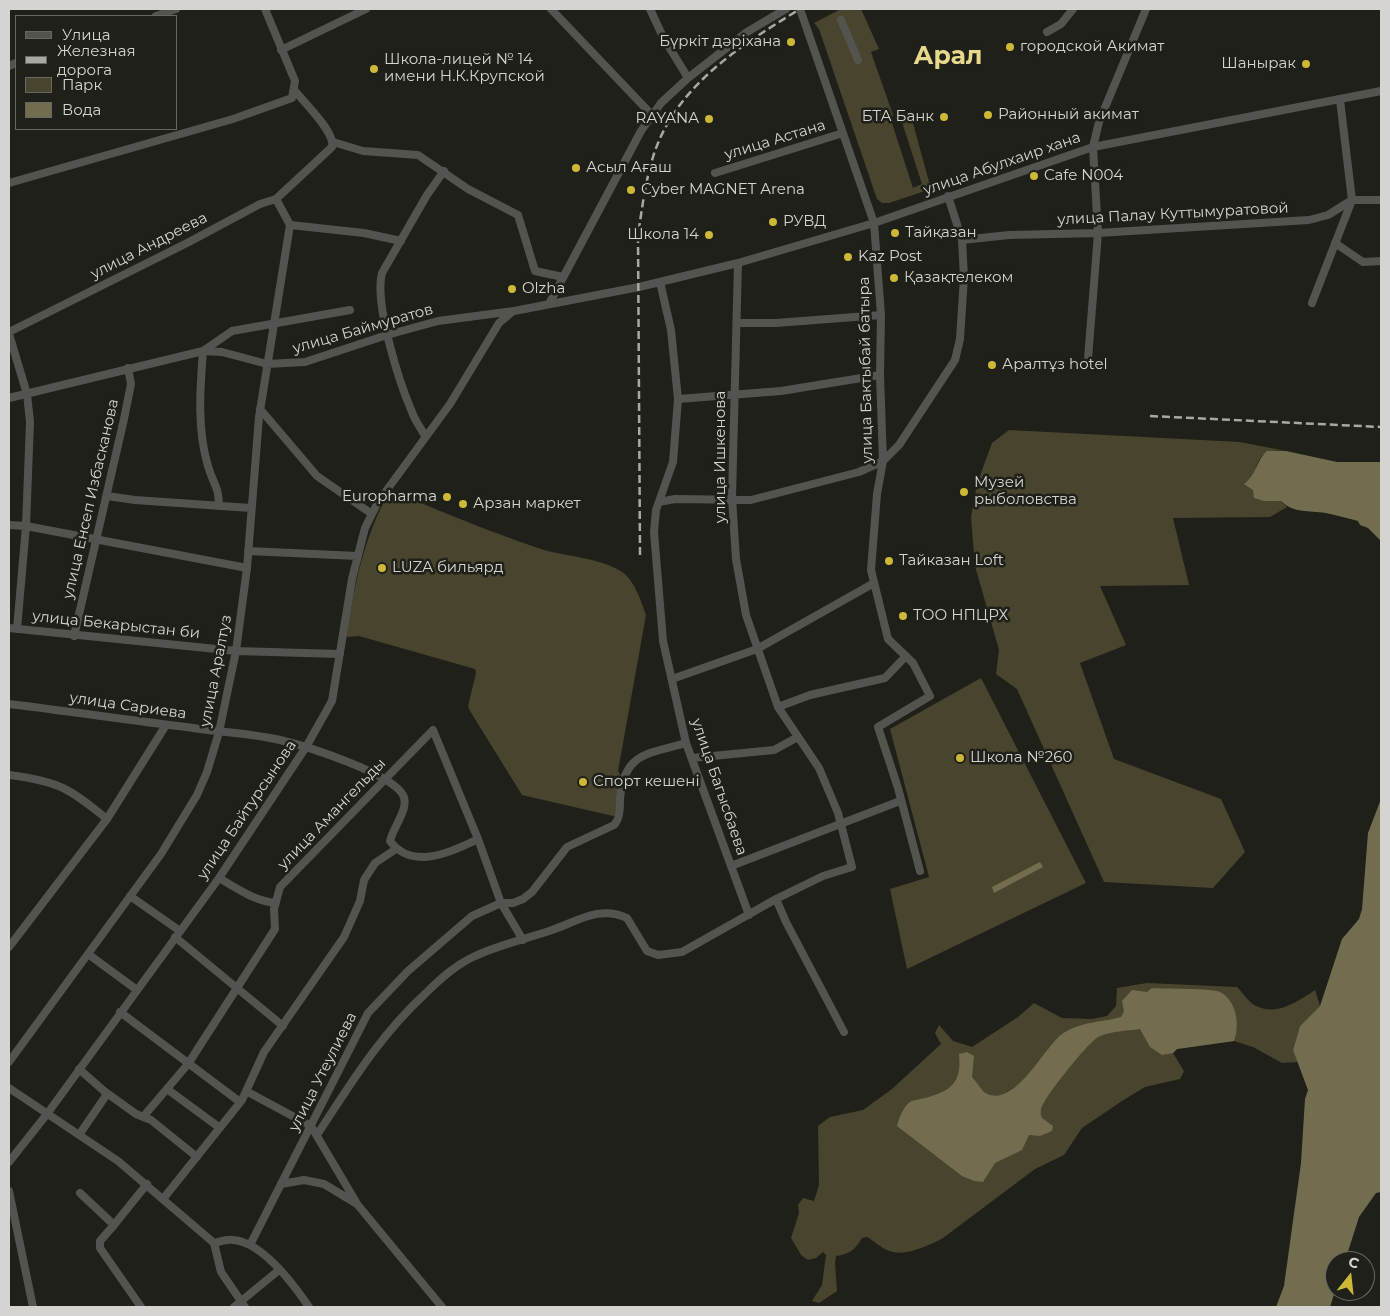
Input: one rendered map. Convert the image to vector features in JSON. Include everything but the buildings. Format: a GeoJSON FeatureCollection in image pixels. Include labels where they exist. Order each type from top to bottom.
{"type":"FeatureCollection","features":[{"type":"Feature","properties":{"kind":"street"},"geometry":{"type":"LineString","coordinates":[[159,15],[176,9]]}},
{"type":"Feature","properties":{"kind":"street"},"geometry":{"type":"LineString","coordinates":[[9,183],[233,119],[292,98],[295,91],[295,81],[265,9]]}},
{"type":"Feature","properties":{"kind":"street"},"geometry":{"type":"LineString","coordinates":[[282,50],[366,9]]}},
{"type":"Feature","properties":{"kind":"street"},"geometry":{"type":"LineString","coordinates":[[551,9],[652,115]]}},
{"type":"Feature","properties":{"kind":"street"},"geometry":{"type":"LineString","coordinates":[[650,9],[663,37],[688,78]]}},
{"type":"Feature","properties":{"kind":"street"},"geometry":{"type":"LineString","coordinates":[[549,304],[652,115],[688,78],[747,32],[786,9]]}},
{"type":"Feature","properties":{"kind":"street","name":"улица Бактыбай батыра"},"geometry":{"type":"LineString","coordinates":[[800,9],[874,224],[882,315],[880,375],[883,461],[877,494],[872,561],[874,583],[888,639],[913,663],[930,696],[878,727],[920,871]]}},
{"type":"Feature","properties":{"kind":"street"},"geometry":{"type":"LineString","coordinates":[[1047,32],[1061,24],[1073,9]]}},
{"type":"Feature","properties":{"kind":"street"},"geometry":{"type":"LineString","coordinates":[[1088,358],[1098,232],[1093,147],[1099,122],[1146,9]]}},
{"type":"Feature","properties":{"kind":"street"},"geometry":{"type":"LineString","coordinates":[[841,20],[858,60]]}},
{"type":"Feature","properties":{"kind":"street"},"geometry":{"type":"LineString","coordinates":[[295,91],[330,133],[333,142],[332,147],[276,199],[290,225],[364,233],[400,242]]}},
{"type":"Feature","properties":{"kind":"street","name":"улица Абулхаир хана"},"geometry":{"type":"LineString","coordinates":[[638,288],[738,263],[874,224],[948,196],[1093,147],[1381,91]]}},
{"type":"Feature","properties":{"kind":"street"},"geometry":{"type":"LineString","coordinates":[[1312,303],[1352,200],[1340,100]]}},
{"type":"Feature","properties":{"kind":"street","name":"улица Астана"},"geometry":{"type":"LineString","coordinates":[[715,173],[843,133]]}},
{"type":"Feature","properties":{"kind":"street"},"geometry":{"type":"LineString","coordinates":[[333,142],[363,151],[418,154],[468,189],[518,216],[535,271],[563,277]]}},
{"type":"Feature","properties":{"kind":"street"},"geometry":{"type":"LineString","coordinates":[[425,436],[412,413],[387,335],[380,282],[382,273],[444,171]]}},
{"type":"Feature","properties":{"kind":"street"},"geometry":{"type":"LineString","coordinates":[[659,502],[675,499],[732,498],[750,500],[859,472],[883,461],[899,446],[955,360],[962,321],[962,240],[948,196]]}},
{"type":"Feature","properties":{"kind":"street","name":"улица Андреева"},"geometry":{"type":"LineString","coordinates":[[9,333],[180,247],[260,204],[276,199]]}},
{"type":"Feature","properties":{"kind":"street"},"geometry":{"type":"LineString","coordinates":[[1352,200],[1381,200]]}},
{"type":"Feature","properties":{"kind":"street","name":"улица Палау Куттымуратовой"},"geometry":{"type":"LineString","coordinates":[[962,240],[1010,235],[1309,220],[1328,215],[1352,200]]}},
{"type":"Feature","properties":{"kind":"street","name":"улица Аралтуз"},"geometry":{"type":"LineString","coordinates":[[9,1062],[161,854],[197,795],[219,732],[236,651],[247,568],[260,409],[290,225]]}},
{"type":"Feature","properties":{"kind":"street"},"geometry":{"type":"LineString","coordinates":[[1335,244],[1363,262],[1381,261]]}},
{"type":"Feature","properties":{"kind":"street","name":"улица Ишкенова"},"geometry":{"type":"LineString","coordinates":[[738,263],[732,498],[736,559],[746,615],[778,707],[819,768],[840,822],[852,867],[823,876],[776,899]]}},
{"type":"Feature","properties":{"kind":"street","name":"улица Багысбаева"},"geometry":{"type":"LineString","coordinates":[[660,282],[671,330],[678,399],[673,462],[659,502],[654,532],[663,641],[686,743],[749,915]]}},
{"type":"Feature","properties":{"kind":"street","name":"улица Баймуратов"},"geometry":{"type":"LineString","coordinates":[[9,398],[202,351],[222,352],[268,364],[305,362],[387,335],[438,321],[514,311],[638,288]]}},
{"type":"Feature","properties":{"kind":"street"},"geometry":{"type":"LineString","coordinates":[[219,506],[219,490],[208,467],[202,433],[200,387],[202,351],[232,331],[350,310]]}},
{"type":"Feature","properties":{"kind":"street","name":"улица Байтурсынова"},"geometry":{"type":"LineString","coordinates":[[9,1162],[47,1114],[219,878],[306,747],[332,701],[358,556],[372,514],[378,502],[458,391],[499,323],[514,311]]}},
{"type":"Feature","properties":{"kind":"street"},"geometry":{"type":"LineString","coordinates":[[737,323],[776,324],[882,315]]}},
{"type":"Feature","properties":{"kind":"street"},"geometry":{"type":"LineString","coordinates":[[9,333],[27,394],[30,422],[26,526],[13,628]]}},
{"type":"Feature","properties":{"kind":"street","name":"улица Енсеп Избасканова"},"geometry":{"type":"LineString","coordinates":[[74,636],[131,384],[128,368]]}},
{"type":"Feature","properties":{"kind":"street"},"geometry":{"type":"LineString","coordinates":[[678,399],[781,391],[880,375]]}},
{"type":"Feature","properties":{"kind":"street"},"geometry":{"type":"LineString","coordinates":[[260,409],[317,476],[372,514]]}},
{"type":"Feature","properties":{"kind":"street"},"geometry":{"type":"LineString","coordinates":[[107,496],[135,500],[251,508]]}},
{"type":"Feature","properties":{"kind":"street"},"geometry":{"type":"LineString","coordinates":[[9,525],[26,526],[247,568]]}},
{"type":"Feature","properties":{"kind":"street"},"geometry":{"type":"LineString","coordinates":[[248,551],[358,556]]}},
{"type":"Feature","properties":{"kind":"street"},"geometry":{"type":"LineString","coordinates":[[672,678],[757,649],[874,583]]}},
{"type":"Feature","properties":{"kind":"street","name":"улица Бекарыстан би"},"geometry":{"type":"LineString","coordinates":[[13,628],[74,636],[236,651],[340,654]]}},
{"type":"Feature","properties":{"kind":"street"},"geometry":{"type":"LineString","coordinates":[[778,707],[810,695],[885,678],[906,656]]}},
{"type":"Feature","properties":{"kind":"street","name":"улица Сариева"},"geometry":{"type":"LineString","coordinates":[[9,704],[280,740],[306,747],[385,779]]}},
{"type":"Feature","properties":{"kind":"street"},"geometry":{"type":"LineString","coordinates":[[9,947],[107,819],[166,725]]}},
{"type":"Feature","properties":{"kind":"street","name":"улица Амангельды"},"geometry":{"type":"LineString","coordinates":[[236,987],[275,929],[276,902],[280,887],[433,730],[478,839]]}},
{"type":"Feature","properties":{"kind":"street"},"geometry":{"type":"LineString","coordinates":[[692,758],[774,750],[798,737]]}},
{"type":"Feature","properties":{"kind":"street","name":"улица Утеулиева"},"geometry":{"type":"LineString","coordinates":[[250,1245],[368,1013],[408,971],[472,916],[502,903],[513,903],[532,892],[567,847],[614,826],[619,813],[622,787],[631,763],[644,755],[686,743]]}},
{"type":"Feature","properties":{"kind":"street"},"geometry":{"type":"LineString","coordinates":[[9,775],[51,782],[74,792],[107,819]]}},
{"type":"Feature","properties":{"kind":"street"},"geometry":{"type":"LineString","coordinates":[[385,779],[398,788],[404,797],[406,806],[393,829],[390,841],[396,849],[408,856],[426,857],[451,852],[478,839],[502,903],[523,940]]}},
{"type":"Feature","properties":{"kind":"street"},"geometry":{"type":"LineString","coordinates":[[731,866],[840,822],[900,801]]}},
{"type":"Feature","properties":{"kind":"street"},"geometry":{"type":"LineString","coordinates":[[163,1199],[240,1102],[264,1052],[344,937],[360,901],[364,880],[375,863],[396,849]]}},
{"type":"Feature","properties":{"kind":"street"},"geometry":{"type":"LineString","coordinates":[[219,878],[263,902],[276,902]]}},
{"type":"Feature","properties":{"kind":"street"},"geometry":{"type":"LineString","coordinates":[[130,896],[178,934],[236,987],[283,1026]]}},
{"type":"Feature","properties":{"kind":"street"},"geometry":{"type":"LineString","coordinates":[[317,1135],[369,1055],[407,1010],[446,973],[473,957],[595,913],[607,912],[627,918],[647,951],[663,955],[682,952],[776,899],[786,922],[844,1032]]}},
{"type":"Feature","properties":{"kind":"street"},"geometry":{"type":"LineString","coordinates":[[88,954],[137,990]]}},
{"type":"Feature","properties":{"kind":"street"},"geometry":{"type":"LineString","coordinates":[[143,1117],[188,1064],[236,987]]}},
{"type":"Feature","properties":{"kind":"street"},"geometry":{"type":"LineString","coordinates":[[120,1012],[240,1102]]}},
{"type":"Feature","properties":{"kind":"street"},"geometry":{"type":"LineString","coordinates":[[79,1069],[107,1094],[151,1120],[196,1157]]}},
{"type":"Feature","properties":{"kind":"street"},"geometry":{"type":"LineString","coordinates":[[9,1088],[118,1161],[214,1243],[221,1272],[243,1304]]}},
{"type":"Feature","properties":{"kind":"street"},"geometry":{"type":"LineString","coordinates":[[167,1089],[220,1128]]}},
{"type":"Feature","properties":{"kind":"street"},"geometry":{"type":"LineString","coordinates":[[246,1090],[311,1126],[357,1204],[442,1307]]}},
{"type":"Feature","properties":{"kind":"street"},"geometry":{"type":"LineString","coordinates":[[80,1136],[107,1094]]}},
{"type":"Feature","properties":{"kind":"street"},"geometry":{"type":"LineString","coordinates":[[281,1184],[304,1180],[324,1184],[357,1204]]}},
{"type":"Feature","properties":{"kind":"street"},"geometry":{"type":"LineString","coordinates":[[141,1307],[100,1248],[100,1241],[147,1184]]}},
{"type":"Feature","properties":{"kind":"street"},"geometry":{"type":"LineString","coordinates":[[9,1191],[33,1307]]}},
{"type":"Feature","properties":{"kind":"street"},"geometry":{"type":"LineString","coordinates":[[80,1193],[114,1225]]}},
{"type":"Feature","properties":{"kind":"street"},"geometry":{"type":"LineString","coordinates":[[214,1243],[233,1240],[250,1245],[268,1258],[310,1307]]}},
{"type":"Feature","properties":{"kind":"street"},"geometry":{"type":"LineString","coordinates":[[234,1307],[243,1304],[279,1270]]}},
{"type":"Feature","properties":{"kind":"green space"},"geometry":{"type":"Polygon","coordinates":[[[841,9],[861,9],[879,49],[871,52],[893,115],[891,120],[913,188],[922,184],[901,119],[911,116],[931,189],[889,203],[882,203],[877,199],[819,29],[814,23],[841,9]]]}},
{"type":"Feature","properties":{"kind":"green space"},"geometry":{"type":"Polygon","coordinates":[[[1009,430],[1240,442],[1286,451],[1270,451],[1262,456],[1255,470],[1253,490],[1264,501],[1281,501],[1287,507],[1270,517],[1173,518],[1189,585],[1100,586],[1126,645],[1080,663],[1114,759],[1221,799],[1245,852],[1213,888],[1104,882],[1017,689],[996,674],[999,650],[975,566],[971,517],[977,484],[992,443],[1009,430]]]}},
{"type":"Feature","properties":{"kind":"green space"},"geometry":{"type":"Polygon","coordinates":[[[390,490],[541,549],[603,563],[622,572],[631,581],[646,615],[618,771],[623,780],[617,814],[613,816],[522,795],[468,706],[476,673],[475,669],[359,636],[346,637],[361,562],[373,526],[390,490]]]}},
{"type":"Feature","properties":{"kind":"green space"},"geometry":{"type":"Polygon","coordinates":[[[981,678],[1086,883],[907,969],[890,889],[929,877],[890,729],[981,678]]]}},
{"type":"Feature","properties":{"kind":"green space"},"geometry":{"type":"Polygon","coordinates":[[[1147,983],[1237,987],[1254,1005],[1270,1009],[1278,1009],[1294,1003],[1315,990],[1320,1006],[1300,1026],[1293,1050],[1298,1062],[1282,1063],[1253,1047],[1234,1041],[1177,1049],[1173,1053],[1184,1071],[1180,1079],[1145,1087],[1122,1101],[1082,1128],[1064,1155],[1035,1169],[937,1241],[915,1250],[900,1253],[887,1250],[867,1237],[862,1238],[852,1251],[836,1256],[837,1291],[819,1303],[812,1301],[822,1285],[826,1255],[823,1252],[816,1258],[808,1260],[801,1255],[791,1238],[799,1213],[798,1205],[803,1198],[814,1201],[819,1185],[818,1126],[830,1117],[863,1110],[892,1089],[941,1044],[935,1033],[939,1025],[953,1041],[972,1047],[1018,1017],[1034,1003],[1062,1018],[1092,1019],[1107,1016],[1116,1006],[1117,988],[1147,983]]]}},
{"type":"Feature","properties":{"kind":"water"},"geometry":{"type":"Polygon","coordinates":[[[1267,451],[1286,451],[1337,462],[1381,462],[1381,541],[1368,528],[1360,525],[1358,521],[1326,513],[1297,510],[1281,501],[1264,501],[1254,498],[1253,490],[1244,484],[1252,476],[1260,459],[1267,451]]]}},
{"type":"Feature","properties":{"kind":"water"},"geometry":{"type":"Polygon","coordinates":[[[1381,799],[1381,1192],[1376,1193],[1359,1217],[1348,1251],[1325,1251],[1325,1301],[1332,1301],[1330,1307],[1276,1307],[1284,1286],[1301,1163],[1305,1099],[1308,1090],[1293,1050],[1300,1026],[1320,1006],[1342,939],[1359,919],[1362,909],[1368,833],[1381,799]]]}},
{"type":"Feature","properties":{"kind":"water"},"geometry":{"type":"Polygon","coordinates":[[[1040,862],[1043,867],[994,893],[992,887],[1040,862]]]}},
{"type":"Feature","properties":{"kind":"water"},"geometry":{"type":"Polygon","coordinates":[[[1152,988],[1198,989],[1220,992],[1230,1001],[1236,1014],[1237,1028],[1234,1041],[1177,1049],[1173,1053],[1162,1055],[1150,1047],[1140,1029],[1114,1032],[1098,1037],[1066,1072],[1043,1104],[1041,1116],[1053,1126],[1052,1131],[1040,1136],[1029,1135],[1022,1150],[995,1163],[983,1182],[974,1181],[962,1176],[897,1126],[903,1110],[910,1102],[942,1092],[953,1084],[959,1072],[959,1054],[967,1052],[974,1056],[972,1077],[984,1092],[995,1096],[1006,1093],[1017,1086],[1062,1034],[1084,1024],[1121,1017],[1124,1011],[1122,1001],[1132,990],[1147,992],[1152,988]]]}},
{"type":"Feature","properties":{"kind":"railway"},"geometry":{"type":"LineString","coordinates":[[640,555],[638,235],[653,157],[663,132],[677,109],[693,89],[733,53],[800,9]]}},
{"type":"Feature","properties":{"kind":"railway"},"geometry":{"type":"LineString","coordinates":[[1150,416],[1381,427]]}},
{"type":"Feature","properties":{"kind":"place","name":"Бүркіт дәріхана"},"geometry":{"type":"Point","coordinates":[791,42]}},
{"type":"Feature","properties":{"kind":"place","name":"городской Акимат"},"geometry":{"type":"Point","coordinates":[1010,47]}},
{"type":"Feature","properties":{"kind":"place","name":"Шанырак"},"geometry":{"type":"Point","coordinates":[1306,64]}},
{"type":"Feature","properties":{"kind":"place","name":"Школа-лицей № 14 имени Н.К.Крупской"},"geometry":{"type":"Point","coordinates":[374,69]}},
{"type":"Feature","properties":{"kind":"place","name":"Районный акимат"},"geometry":{"type":"Point","coordinates":[988,115]}},
{"type":"Feature","properties":{"kind":"place","name":"БТА Банк"},"geometry":{"type":"Point","coordinates":[944,117]}},
{"type":"Feature","properties":{"kind":"place","name":"RAYANA"},"geometry":{"type":"Point","coordinates":[709,119]}},
{"type":"Feature","properties":{"kind":"place","name":"Асыл Ағаш"},"geometry":{"type":"Point","coordinates":[576,168]}},
{"type":"Feature","properties":{"kind":"place","name":"Cafe N004"},"geometry":{"type":"Point","coordinates":[1034,176]}},
{"type":"Feature","properties":{"kind":"place","name":"Cyber MAGNET Arena"},"geometry":{"type":"Point","coordinates":[631,190]}},
{"type":"Feature","properties":{"kind":"place","name":"РУВД"},"geometry":{"type":"Point","coordinates":[773,222]}},
{"type":"Feature","properties":{"kind":"place","name":"Тайқазан"},"geometry":{"type":"Point","coordinates":[895,233]}},
{"type":"Feature","properties":{"kind":"place","name":"Школа 14"},"geometry":{"type":"Point","coordinates":[709,235]}},
{"type":"Feature","properties":{"kind":"place","name":"Kaz Post"},"geometry":{"type":"Point","coordinates":[848,257]}},
{"type":"Feature","properties":{"kind":"place","name":"Қазақтелеком"},"geometry":{"type":"Point","coordinates":[894,278]}},
{"type":"Feature","properties":{"kind":"place","name":"Olzha"},"geometry":{"type":"Point","coordinates":[512,289]}},
{"type":"Feature","properties":{"kind":"place","name":"Аралтұз hotel"},"geometry":{"type":"Point","coordinates":[992,365]}},
{"type":"Feature","properties":{"kind":"place","name":"Музей рыболовства"},"geometry":{"type":"Point","coordinates":[964,492]}},
{"type":"Feature","properties":{"kind":"place","name":"Europharma"},"geometry":{"type":"Point","coordinates":[447,497]}},
{"type":"Feature","properties":{"kind":"place","name":"Арзан маркет"},"geometry":{"type":"Point","coordinates":[463,504]}},
{"type":"Feature","properties":{"kind":"place","name":"Тайказан Loft"},"geometry":{"type":"Point","coordinates":[889,561]}},
{"type":"Feature","properties":{"kind":"place","name":"LUZA бильярд"},"geometry":{"type":"Point","coordinates":[382,568]}},
{"type":"Feature","properties":{"kind":"place","name":"ТОО НПЦРХ"},"geometry":{"type":"Point","coordinates":[903,616]}},
{"type":"Feature","properties":{"kind":"place","name":"Школа №260"},"geometry":{"type":"Point","coordinates":[960,758]}},
{"type":"Feature","properties":{"kind":"place","name":"Спорт кешені"},"geometry":{"type":"Point","coordinates":[583,782]}},
{"type":"Feature","properties":{"kind":"district","name":"Арал"},"geometry":{"type":"Point","coordinates":[948,57]}}]}
